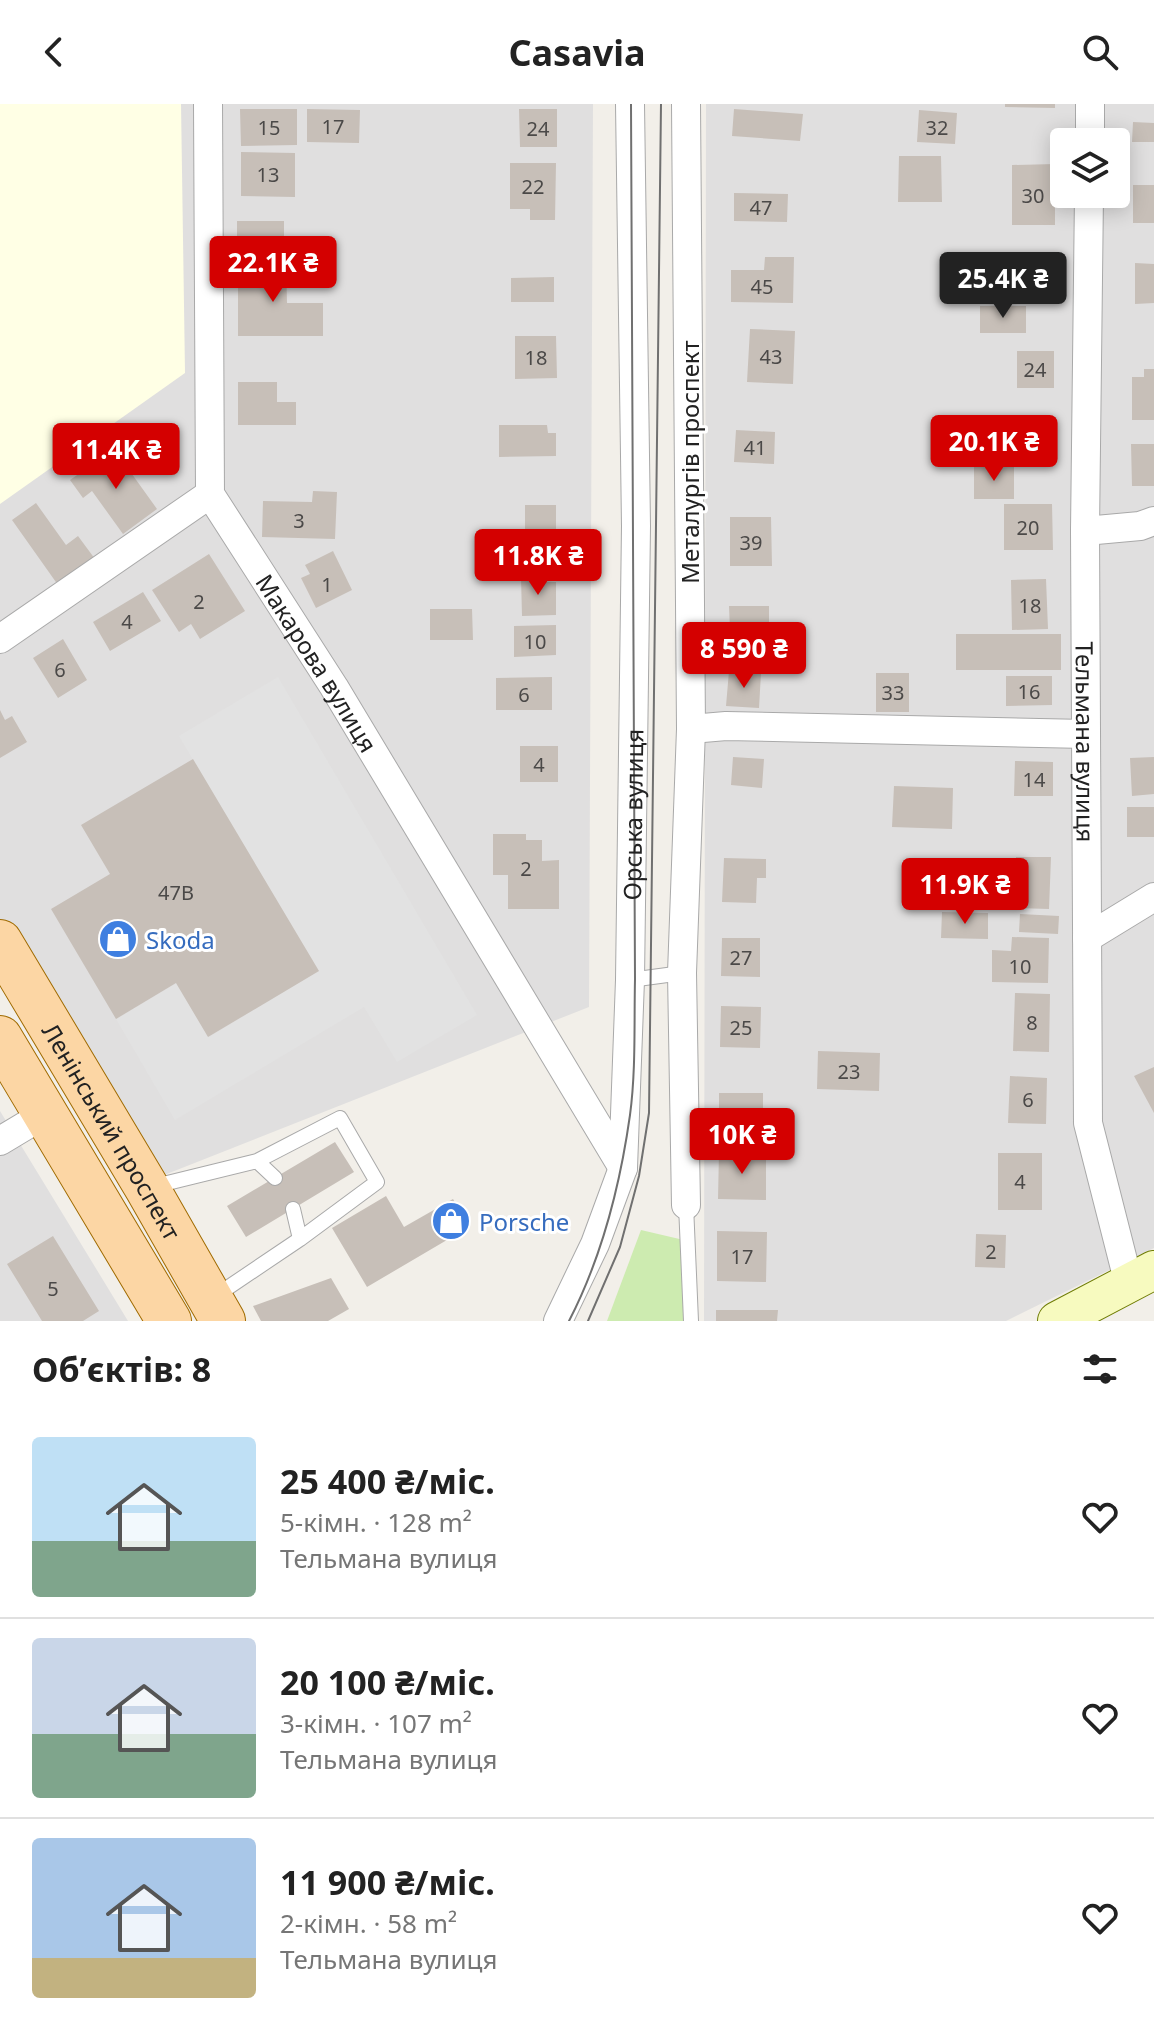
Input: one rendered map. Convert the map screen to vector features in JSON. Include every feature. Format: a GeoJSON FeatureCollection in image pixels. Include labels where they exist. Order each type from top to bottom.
{"type":"FeatureCollection","features":[{"type":"Feature","properties":{"kind":"main road","name":"Ленінський проспект"},"geometry":{"type":"LineString","coordinates":[[0,942],[217,1310]]}},
{"type":"Feature","properties":{"kind":"main road","name":"Ленінський проспект"},"geometry":{"type":"LineString","coordinates":[[0,1038],[169,1321]]}},
{"type":"Feature","properties":{"kind":"main road"},"geometry":{"type":"LineString","coordinates":[[1057,1321],[1141,1277]]}},
{"type":"Feature","properties":{"kind":"street"},"geometry":{"type":"LineString","coordinates":[[0,639],[210,494],[208,104]]}},
{"type":"Feature","properties":{"kind":"street","name":"Орська вулиця"},"geometry":{"type":"LineString","coordinates":[[558,1321],[595,1244],[623,1168],[630,980],[636,526],[630,104]]}},
{"type":"Feature","properties":{"kind":"street","name":"Металургів проспект"},"geometry":{"type":"LineString","coordinates":[[686,104],[691,729],[682,973],[686,1205]]}},
{"type":"Feature","properties":{"kind":"street"},"geometry":{"type":"LineString","coordinates":[[1090,104],[1090,128]]}},
{"type":"Feature","properties":{"kind":"street","name":"Тельмана вулиця"},"geometry":{"type":"LineString","coordinates":[[1089,208],[1085,531],[1088,1123],[1141,1277]]}},
{"type":"Feature","properties":{"kind":"street","name":"Макарова вулиця"},"geometry":{"type":"LineString","coordinates":[[210,494],[334,687],[623,1168]]}},
{"type":"Feature","properties":{"kind":"street"},"geometry":{"type":"LineString","coordinates":[[1085,531],[1140,526],[1154,521]]}},
{"type":"Feature","properties":{"kind":"street"},"geometry":{"type":"LineString","coordinates":[[691,729],[726,726],[1086,734]]}},
{"type":"Feature","properties":{"kind":"street"},"geometry":{"type":"LineString","coordinates":[[1087,938],[1154,897]]}},
{"type":"Feature","properties":{"kind":"street"},"geometry":{"type":"LineString","coordinates":[[0,1141],[45,1114]]}},
{"type":"Feature","properties":{"kind":"lane"},"geometry":{"type":"LineString","coordinates":[[630,980],[682,973]]}},
{"type":"Feature","properties":{"kind":"lane"},"geometry":{"type":"LineString","coordinates":[[147,1188],[257,1161],[340,1118],[377,1182],[300,1239],[217,1310]]}},
{"type":"Feature","properties":{"kind":"lane"},"geometry":{"type":"LineString","coordinates":[[257,1161],[275,1178]]}},
{"type":"Feature","properties":{"kind":"lane"},"geometry":{"type":"LineString","coordinates":[[686,1205],[691,1321]]}},
{"type":"Feature","properties":{"kind":"lane"},"geometry":{"type":"LineString","coordinates":[[293,1209],[300,1239]]}},
{"type":"Feature","properties":{"kind":"shaded area"},"geometry":{"type":"Polygon","coordinates":[[[0,104],[593,104],[589,1007],[149,1181],[0,927],[0,104]]]}},
{"type":"Feature","properties":{"kind":"shaded area"},"geometry":{"type":"Polygon","coordinates":[[[0,104],[181,104],[185,373],[0,504],[0,104]]]}},
{"type":"Feature","properties":{"kind":"shaded area"},"geometry":{"type":"Polygon","coordinates":[[[706,104],[1154,104],[1154,1248],[1006,1321],[704,1321],[706,104]]]}},
{"type":"Feature","properties":{"kind":"shaded area"},"geometry":{"type":"Polygon","coordinates":[[[278,677],[477,1015],[397,1062],[364,1007],[175,1120],[116,1019],[176,983],[209,1037],[318,971],[179,736],[278,677]]]}},
{"type":"Feature","properties":{"kind":"shaded area"},"geometry":{"type":"Polygon","coordinates":[[[0,1111],[14,1134],[128,1321],[0,1321],[0,1111]]]}},
{"type":"Feature","properties":{"kind":"green space"},"geometry":{"type":"Polygon","coordinates":[[[641,1230],[688,1241],[687,1321],[607,1321],[641,1230]]]}},
{"type":"Feature","properties":{"kind":"building"},"geometry":{"type":"Polygon","coordinates":[[[1005,104],[1055,104],[1055,108],[1005,107],[1005,104]]]}},
{"type":"Feature","properties":{"kind":"building"},"geometry":{"type":"Polygon","coordinates":[[[240,109],[297,109],[297,145],[241,146],[240,109]]]}},
{"type":"Feature","properties":{"kind":"building"},"geometry":{"type":"Polygon","coordinates":[[[307,109],[360,110],[359,143],[307,142],[307,109]]]}},
{"type":"Feature","properties":{"kind":"building"},"geometry":{"type":"Polygon","coordinates":[[[519,109],[557,109],[557,147],[520,147],[519,109]]]}},
{"type":"Feature","properties":{"kind":"building"},"geometry":{"type":"Polygon","coordinates":[[[734,109],[803,114],[800,141],[732,136],[734,109]]]}},
{"type":"Feature","properties":{"kind":"building"},"geometry":{"type":"Polygon","coordinates":[[[919,110],[957,113],[955,144],[917,142],[919,110]]]}},
{"type":"Feature","properties":{"kind":"building"},"geometry":{"type":"Polygon","coordinates":[[[1133,122],[1154,123],[1154,142],[1132,142],[1133,122]]]}},
{"type":"Feature","properties":{"kind":"building"},"geometry":{"type":"Polygon","coordinates":[[[241,152],[295,153],[295,197],[241,196],[241,152]]]}},
{"type":"Feature","properties":{"kind":"building"},"geometry":{"type":"Polygon","coordinates":[[[899,156],[941,156],[942,202],[898,202],[899,156]]]}},
{"type":"Feature","properties":{"kind":"building"},"geometry":{"type":"Polygon","coordinates":[[[510,163],[556,163],[555,220],[530,220],[530,209],[510,209],[510,163]]]}},
{"type":"Feature","properties":{"kind":"building"},"geometry":{"type":"Polygon","coordinates":[[[1050,164],[1050,208],[1055,208],[1055,225],[1012,225],[1012,165],[1050,164]]]}},
{"type":"Feature","properties":{"kind":"building"},"geometry":{"type":"Polygon","coordinates":[[[1133,185],[1154,185],[1154,223],[1133,223],[1133,185]]]}},
{"type":"Feature","properties":{"kind":"building"},"geometry":{"type":"Polygon","coordinates":[[[734,193],[788,194],[787,222],[734,221],[734,193]]]}},
{"type":"Feature","properties":{"kind":"building"},"geometry":{"type":"Polygon","coordinates":[[[237,221],[284,221],[284,245],[237,245],[237,221]]]}},
{"type":"Feature","properties":{"kind":"building"},"geometry":{"type":"Polygon","coordinates":[[[765,257],[794,257],[793,303],[731,302],[731,270],[764,270],[765,257]]]}},
{"type":"Feature","properties":{"kind":"building"},"geometry":{"type":"Polygon","coordinates":[[[1045,258],[1047,299],[991,301],[990,260],[1045,258]]]}},
{"type":"Feature","properties":{"kind":"building"},"geometry":{"type":"Polygon","coordinates":[[[286,260],[287,303],[323,303],[323,336],[238,336],[238,262],[286,260]]]}},
{"type":"Feature","properties":{"kind":"building"},"geometry":{"type":"Polygon","coordinates":[[[1135,263],[1154,264],[1154,303],[1135,304],[1135,263]]]}},
{"type":"Feature","properties":{"kind":"building"},"geometry":{"type":"Polygon","coordinates":[[[554,277],[554,302],[511,302],[511,278],[554,277]]]}},
{"type":"Feature","properties":{"kind":"building"},"geometry":{"type":"Polygon","coordinates":[[[980,306],[1026,306],[1026,333],[980,333],[980,306]]]}},
{"type":"Feature","properties":{"kind":"building"},"geometry":{"type":"Polygon","coordinates":[[[750,329],[795,331],[793,384],[747,382],[750,329]]]}},
{"type":"Feature","properties":{"kind":"building"},"geometry":{"type":"Polygon","coordinates":[[[515,336],[556,336],[557,378],[515,379],[515,336]]]}},
{"type":"Feature","properties":{"kind":"building"},"geometry":{"type":"Polygon","coordinates":[[[1017,351],[1054,351],[1054,388],[1017,388],[1017,351]]]}},
{"type":"Feature","properties":{"kind":"building"},"geometry":{"type":"Polygon","coordinates":[[[1144,369],[1154,369],[1154,420],[1132,420],[1132,377],[1144,377],[1144,369]]]}},
{"type":"Feature","properties":{"kind":"building"},"geometry":{"type":"Polygon","coordinates":[[[238,382],[277,382],[277,402],[296,402],[296,425],[238,425],[238,382]]]}},
{"type":"Feature","properties":{"kind":"building"},"geometry":{"type":"Polygon","coordinates":[[[499,425],[547,425],[548,433],[556,433],[556,456],[499,457],[499,425]]]}},
{"type":"Feature","properties":{"kind":"building"},"geometry":{"type":"Polygon","coordinates":[[[736,430],[775,432],[774,464],[734,462],[736,430]]]}},
{"type":"Feature","properties":{"kind":"building"},"geometry":{"type":"Polygon","coordinates":[[[1015,437],[1053,437],[1053,463],[1015,463],[1015,437]]]}},
{"type":"Feature","properties":{"kind":"building"},"geometry":{"type":"Polygon","coordinates":[[[1131,444],[1154,444],[1154,486],[1132,486],[1131,444]]]}},
{"type":"Feature","properties":{"kind":"building"},"geometry":{"type":"Polygon","coordinates":[[[114,449],[157,509],[123,534],[92,491],[83,498],[70,480],[114,449]]]}},
{"type":"Feature","properties":{"kind":"building"},"geometry":{"type":"Polygon","coordinates":[[[974,467],[1014,467],[1014,499],[974,499],[974,467]]]}},
{"type":"Feature","properties":{"kind":"building"},"geometry":{"type":"Polygon","coordinates":[[[313,491],[337,492],[335,539],[262,537],[263,501],[312,502],[313,491]]]}},
{"type":"Feature","properties":{"kind":"building"},"geometry":{"type":"Polygon","coordinates":[[[36,503],[66,545],[78,536],[95,559],[58,585],[12,520],[36,503]]]}},
{"type":"Feature","properties":{"kind":"building"},"geometry":{"type":"Polygon","coordinates":[[[1004,504],[1052,504],[1053,550],[1004,550],[1004,504]]]}},
{"type":"Feature","properties":{"kind":"building"},"geometry":{"type":"Polygon","coordinates":[[[525,505],[556,505],[556,539],[525,539],[525,505]]]}},
{"type":"Feature","properties":{"kind":"building"},"geometry":{"type":"Polygon","coordinates":[[[730,517],[771,517],[772,566],[730,566],[730,517]]]}},
{"type":"Feature","properties":{"kind":"building"},"geometry":{"type":"Polygon","coordinates":[[[502,546],[555,546],[555,574],[532,574],[532,564],[502,564],[502,546]]]}},
{"type":"Feature","properties":{"kind":"building"},"geometry":{"type":"Polygon","coordinates":[[[333,551],[352,590],[316,608],[301,578],[310,574],[305,565],[333,551]]]}},
{"type":"Feature","properties":{"kind":"building"},"geometry":{"type":"Polygon","coordinates":[[[209,554],[245,611],[200,639],[191,624],[179,632],[152,590],[209,554]]]}},
{"type":"Feature","properties":{"kind":"building"},"geometry":{"type":"Polygon","coordinates":[[[543,576],[542,582],[556,582],[556,615],[522,616],[521,577],[543,576]]]}},
{"type":"Feature","properties":{"kind":"building"},"geometry":{"type":"Polygon","coordinates":[[[1046,579],[1048,629],[1012,630],[1011,580],[1046,579]]]}},
{"type":"Feature","properties":{"kind":"building"},"geometry":{"type":"Polygon","coordinates":[[[143,592],[161,621],[110,651],[93,622],[143,592]]]}},
{"type":"Feature","properties":{"kind":"building"},"geometry":{"type":"Polygon","coordinates":[[[729,606],[769,606],[769,629],[730,630],[729,606]]]}},
{"type":"Feature","properties":{"kind":"building"},"geometry":{"type":"Polygon","coordinates":[[[430,609],[472,609],[473,640],[430,640],[430,609]]]}},
{"type":"Feature","properties":{"kind":"building"},"geometry":{"type":"Polygon","coordinates":[[[556,625],[556,655],[514,657],[514,626],[556,625]]]}},
{"type":"Feature","properties":{"kind":"building"},"geometry":{"type":"Polygon","coordinates":[[[956,634],[1061,634],[1061,670],[956,670],[956,634]]]}},
{"type":"Feature","properties":{"kind":"building"},"geometry":{"type":"Polygon","coordinates":[[[63,639],[87,680],[58,698],[33,658],[63,639]]]}},
{"type":"Feature","properties":{"kind":"building"},"geometry":{"type":"Polygon","coordinates":[[[729,671],[761,673],[759,708],[726,706],[729,671]]]}},
{"type":"Feature","properties":{"kind":"building"},"geometry":{"type":"Polygon","coordinates":[[[876,673],[909,673],[909,712],[876,712],[876,673]]]}},
{"type":"Feature","properties":{"kind":"building"},"geometry":{"type":"Polygon","coordinates":[[[1006,676],[1052,676],[1052,705],[1006,706],[1006,676]]]}},
{"type":"Feature","properties":{"kind":"building"},"geometry":{"type":"Polygon","coordinates":[[[552,677],[552,710],[496,710],[496,678],[552,677]]]}},
{"type":"Feature","properties":{"kind":"building"},"geometry":{"type":"Polygon","coordinates":[[[0,710],[5,720],[12,716],[27,742],[0,758],[0,710]]]}},
{"type":"Feature","properties":{"kind":"building"},"geometry":{"type":"Polygon","coordinates":[[[520,746],[558,746],[558,782],[520,782],[520,746]]]}},
{"type":"Feature","properties":{"kind":"building"},"geometry":{"type":"Polygon","coordinates":[[[733,757],[764,759],[762,788],[731,785],[733,757]]]}},
{"type":"Feature","properties":{"kind":"building"},"geometry":{"type":"Polygon","coordinates":[[[1154,757],[1154,794],[1132,796],[1130,758],[1154,757]]]}},
{"type":"Feature","properties":{"kind":"building"},"geometry":{"type":"Polygon","coordinates":[[[193,759],[319,971],[208,1037],[176,983],[116,1019],[51,909],[110,874],[81,825],[193,759]]]}},
{"type":"Feature","properties":{"kind":"building"},"geometry":{"type":"Polygon","coordinates":[[[1015,761],[1053,762],[1053,796],[1014,796],[1015,761]]]}},
{"type":"Feature","properties":{"kind":"building"},"geometry":{"type":"Polygon","coordinates":[[[894,786],[953,788],[952,829],[892,827],[894,786]]]}},
{"type":"Feature","properties":{"kind":"building"},"geometry":{"type":"Polygon","coordinates":[[[1127,807],[1154,807],[1154,837],[1127,837],[1127,807]]]}},
{"type":"Feature","properties":{"kind":"building"},"geometry":{"type":"Polygon","coordinates":[[[493,834],[526,834],[526,840],[542,840],[542,861],[559,860],[559,909],[508,909],[508,875],[493,875],[493,834]]]}},
{"type":"Feature","properties":{"kind":"building"},"geometry":{"type":"Polygon","coordinates":[[[1016,857],[1051,857],[1049,909],[1015,908],[1016,857]]]}},
{"type":"Feature","properties":{"kind":"building"},"geometry":{"type":"Polygon","coordinates":[[[724,858],[766,859],[766,878],[757,878],[756,903],[722,902],[724,858]]]}},
{"type":"Feature","properties":{"kind":"building"},"geometry":{"type":"Polygon","coordinates":[[[942,912],[988,913],[988,939],[941,938],[942,912]]]}},
{"type":"Feature","properties":{"kind":"building"},"geometry":{"type":"Polygon","coordinates":[[[1020,914],[1059,916],[1058,934],[1019,932],[1020,914]]]}},
{"type":"Feature","properties":{"kind":"building"},"geometry":{"type":"Polygon","coordinates":[[[1012,937],[1049,938],[1048,983],[992,982],[992,950],[1011,951],[1012,937]]]}},
{"type":"Feature","properties":{"kind":"building"},"geometry":{"type":"Polygon","coordinates":[[[722,938],[760,938],[760,977],[721,976],[722,938]]]}},
{"type":"Feature","properties":{"kind":"building"},"geometry":{"type":"Polygon","coordinates":[[[1015,993],[1050,994],[1049,1052],[1013,1051],[1015,993]]]}},
{"type":"Feature","properties":{"kind":"building"},"geometry":{"type":"Polygon","coordinates":[[[721,1006],[761,1007],[760,1048],[720,1047],[721,1006]]]}},
{"type":"Feature","properties":{"kind":"building"},"geometry":{"type":"Polygon","coordinates":[[[818,1051],[880,1053],[879,1091],[817,1089],[818,1051]]]}},
{"type":"Feature","properties":{"kind":"building"},"geometry":{"type":"Polygon","coordinates":[[[1154,1067],[1154,1113],[1134,1076],[1154,1067]]]}},
{"type":"Feature","properties":{"kind":"building"},"geometry":{"type":"Polygon","coordinates":[[[1010,1076],[1047,1078],[1046,1124],[1008,1123],[1010,1076]]]}},
{"type":"Feature","properties":{"kind":"building"},"geometry":{"type":"Polygon","coordinates":[[[719,1093],[763,1093],[763,1118],[719,1118],[719,1093]]]}},
{"type":"Feature","properties":{"kind":"building"},"geometry":{"type":"Polygon","coordinates":[[[335,1142],[354,1172],[246,1237],[227,1206],[335,1142]]]}},
{"type":"Feature","properties":{"kind":"building"},"geometry":{"type":"Polygon","coordinates":[[[719,1152],[766,1153],[766,1200],[718,1199],[719,1152]]]}},
{"type":"Feature","properties":{"kind":"building"},"geometry":{"type":"Polygon","coordinates":[[[998,1153],[1042,1153],[1042,1210],[998,1210],[998,1153]]]}},
{"type":"Feature","properties":{"kind":"building"},"geometry":{"type":"Polygon","coordinates":[[[386,1196],[404,1227],[453,1199],[469,1227],[367,1287],[332,1228],[386,1196]]]}},
{"type":"Feature","properties":{"kind":"building"},"geometry":{"type":"Polygon","coordinates":[[[717,1231],[767,1232],[766,1282],[717,1281],[717,1231]]]}},
{"type":"Feature","properties":{"kind":"building"},"geometry":{"type":"Polygon","coordinates":[[[976,1234],[1006,1235],[1005,1268],[975,1267],[976,1234]]]}},
{"type":"Feature","properties":{"kind":"building"},"geometry":{"type":"Polygon","coordinates":[[[53,1236],[99,1311],[83,1321],[42,1321],[7,1264],[53,1236]]]}},
{"type":"Feature","properties":{"kind":"building"},"geometry":{"type":"Polygon","coordinates":[[[331,1278],[349,1309],[328,1321],[261,1321],[253,1306],[331,1278]]]}},
{"type":"Feature","properties":{"kind":"building"},"geometry":{"type":"Polygon","coordinates":[[[716,1310],[778,1310],[777,1321],[716,1321],[716,1310]]]}},
{"type":"Feature","properties":{"kind":"tram line"},"geometry":{"type":"LineString","coordinates":[[569,1321],[591,1272],[615,1195],[626,1142],[633,1081],[631,104]]}},
{"type":"Feature","properties":{"kind":"tram line"},"geometry":{"type":"LineString","coordinates":[[588,1321],[620,1247],[639,1176],[649,1113],[661,104]]}},
{"type":"Feature","properties":{"kind":"place","name":"Skoda"},"geometry":{"type":"Point","coordinates":[118,939]}},
{"type":"Feature","properties":{"kind":"place","name":"Porsche"},"geometry":{"type":"Point","coordinates":[451,1221]}}]}
